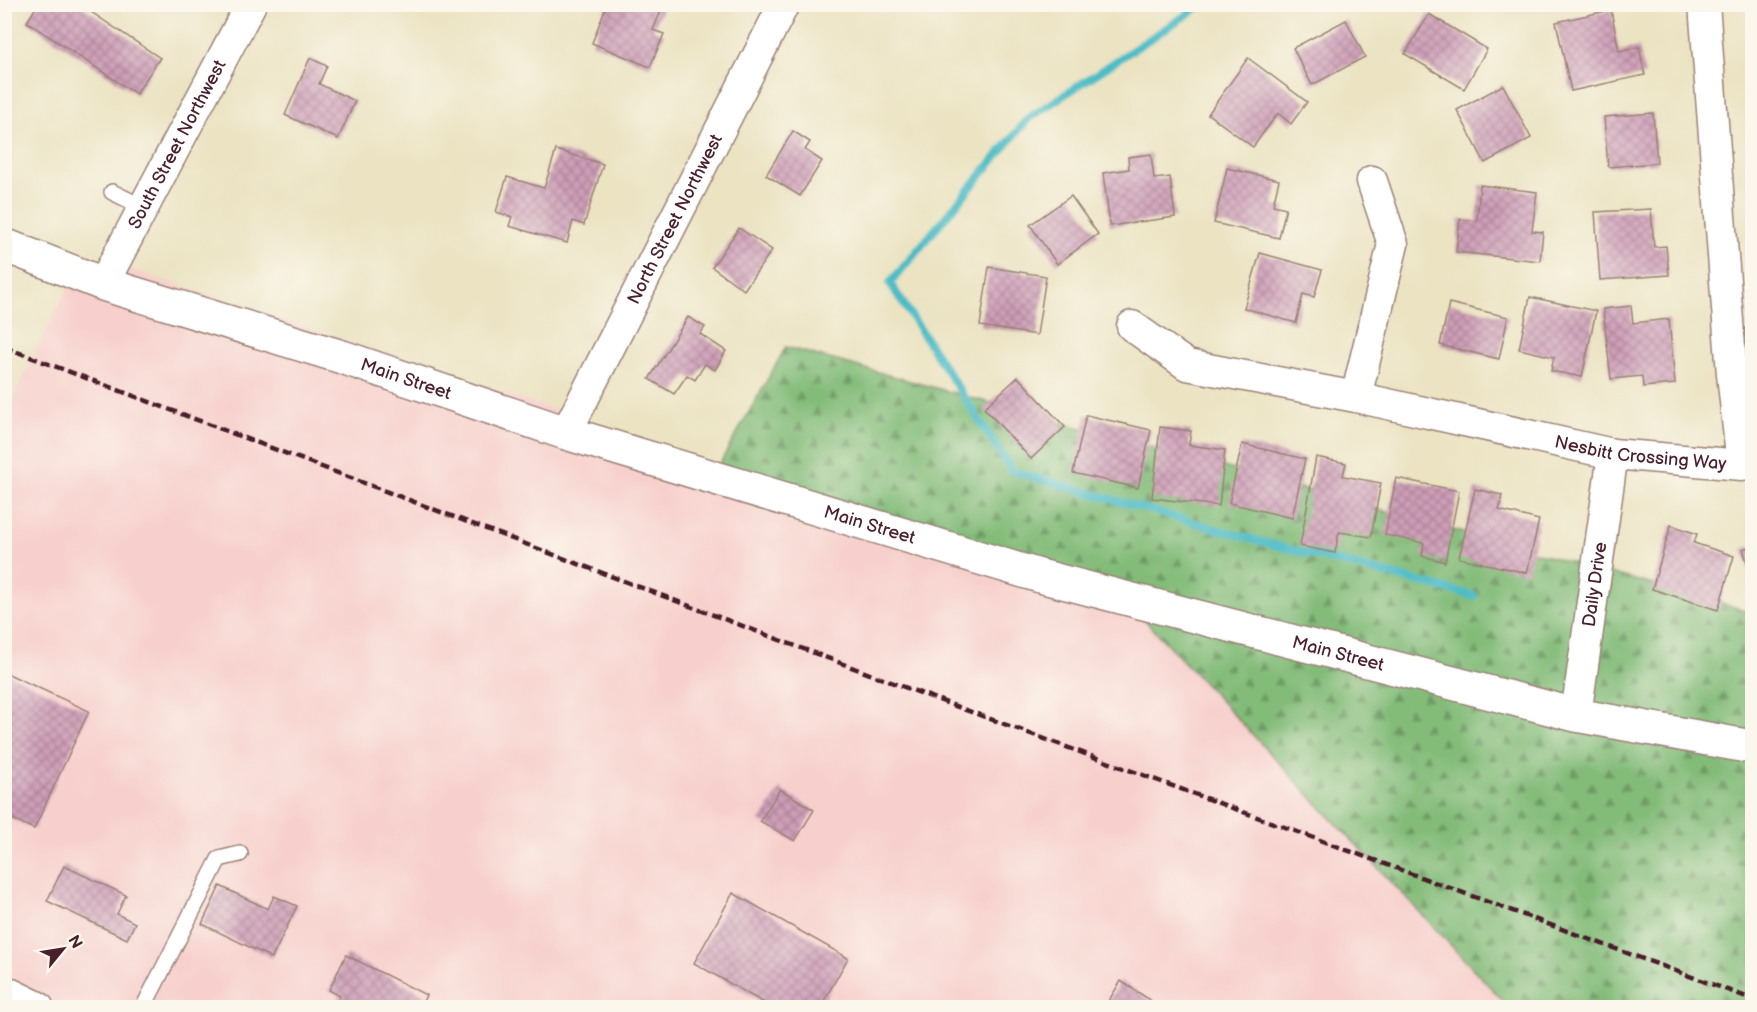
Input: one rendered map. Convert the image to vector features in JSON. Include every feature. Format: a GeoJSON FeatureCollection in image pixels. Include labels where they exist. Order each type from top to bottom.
{"type":"FeatureCollection","features":[{"type":"Feature","properties":{"kind":"street","name":"South Street Northwest"},"geometry":{"type":"LineString","coordinates":[[103,284],[251,4]]}},
{"type":"Feature","properties":{"kind":"street","name":"North Street Northwest"},"geometry":{"type":"LineString","coordinates":[[566,433],[784,4]]}},
{"type":"Feature","properties":{"kind":"street","name":"Nesbitt Crossing Way"},"geometry":{"type":"LineString","coordinates":[[1132,326],[1187,365],[1356,397],[1613,454],[1742,465],[1732,374],[1704,4]]}},
{"type":"Feature","properties":{"kind":"street"},"geometry":{"type":"LineString","coordinates":[[1356,397],[1393,244],[1372,181]]}},
{"type":"Feature","properties":{"kind":"street","name":"Main Street"},"geometry":{"type":"LineString","coordinates":[[4,245],[103,284],[342,357],[566,433],[1040,576],[1576,715],[1752,747]]}},
{"type":"Feature","properties":{"kind":"street","name":"Daily Drive"},"geometry":{"type":"LineString","coordinates":[[1576,715],[1613,454]]}},
{"type":"Feature","properties":{"kind":"street"},"geometry":{"type":"LineString","coordinates":[[4,992],[36,1008]]}},
{"type":"Feature","properties":{"kind":"lane"},"geometry":{"type":"LineString","coordinates":[[112,192],[143,207]]}},
{"type":"Feature","properties":{"kind":"lane"},"geometry":{"type":"LineString","coordinates":[[143,1008],[219,859],[240,854]]}},
{"type":"Feature","properties":{"kind":"shaded area"},"geometry":{"type":"Polygon","coordinates":[[[85,254],[825,500],[1137,612],[1509,1007],[5,1007],[4,415],[85,254]]]}},
{"type":"Feature","properties":{"kind":"green space"},"geometry":{"type":"Polygon","coordinates":[[[786,347],[1752,612],[1752,1007],[1509,1007],[1137,612],[719,465],[786,347]]]}},
{"type":"Feature","properties":{"kind":"building"},"geometry":{"type":"Polygon","coordinates":[[[38,4],[79,4],[160,58],[136,94],[27,22],[38,4]]]}},
{"type":"Feature","properties":{"kind":"building"},"geometry":{"type":"Polygon","coordinates":[[[607,4],[664,4],[653,30],[664,34],[650,67],[592,43],[607,4]]]}},
{"type":"Feature","properties":{"kind":"building"},"geometry":{"type":"Polygon","coordinates":[[[1611,10],[1619,51],[1639,47],[1645,75],[1571,91],[1556,22],[1611,10]]]}},
{"type":"Feature","properties":{"kind":"building"},"geometry":{"type":"Polygon","coordinates":[[[1429,14],[1487,49],[1464,89],[1405,54],[1429,14]]]}},
{"type":"Feature","properties":{"kind":"building"},"geometry":{"type":"Polygon","coordinates":[[[1346,20],[1365,57],[1312,85],[1293,48],[1346,20]]]}},
{"type":"Feature","properties":{"kind":"building"},"geometry":{"type":"Polygon","coordinates":[[[310,58],[327,66],[319,84],[355,101],[338,139],[285,115],[310,58]]]}},
{"type":"Feature","properties":{"kind":"building"},"geometry":{"type":"Polygon","coordinates":[[[1248,58],[1307,102],[1291,124],[1278,113],[1253,147],[1208,114],[1248,58]]]}},
{"type":"Feature","properties":{"kind":"building"},"geometry":{"type":"Polygon","coordinates":[[[1503,85],[1531,138],[1485,163],[1457,110],[1503,85]]]}},
{"type":"Feature","properties":{"kind":"building"},"geometry":{"type":"Polygon","coordinates":[[[1653,113],[1657,163],[1608,167],[1604,117],[1653,113]]]}},
{"type":"Feature","properties":{"kind":"building"},"geometry":{"type":"Polygon","coordinates":[[[793,131],[810,142],[805,150],[822,161],[800,196],[766,175],[793,131]]]}},
{"type":"Feature","properties":{"kind":"building"},"geometry":{"type":"Polygon","coordinates":[[[556,150],[603,164],[584,225],[573,221],[567,243],[509,226],[512,217],[496,212],[507,177],[544,188],[556,150]]]}},
{"type":"Feature","properties":{"kind":"building"},"geometry":{"type":"Polygon","coordinates":[[[1151,154],[1154,179],[1170,177],[1175,217],[1110,226],[1103,173],[1129,169],[1128,157],[1151,154]]]}},
{"type":"Feature","properties":{"kind":"building"},"geometry":{"type":"Polygon","coordinates":[[[1227,168],[1279,180],[1273,205],[1286,208],[1279,238],[1214,223],[1227,168]]]}},
{"type":"Feature","properties":{"kind":"building"},"geometry":{"type":"Polygon","coordinates":[[[1480,185],[1537,192],[1532,231],[1543,232],[1540,261],[1456,252],[1460,219],[1477,221],[1480,185]]]}},
{"type":"Feature","properties":{"kind":"building"},"geometry":{"type":"Polygon","coordinates":[[[1071,196],[1098,234],[1057,264],[1030,225],[1071,196]]]}},
{"type":"Feature","properties":{"kind":"building"},"geometry":{"type":"Polygon","coordinates":[[[1651,209],[1654,247],[1666,246],[1669,275],[1600,280],[1595,212],[1651,209]]]}},
{"type":"Feature","properties":{"kind":"building"},"geometry":{"type":"Polygon","coordinates":[[[739,228],[772,250],[744,290],[712,267],[739,228]]]}},
{"type":"Feature","properties":{"kind":"building"},"geometry":{"type":"Polygon","coordinates":[[[1260,253],[1322,270],[1314,297],[1303,294],[1296,323],[1244,308],[1260,253]]]}},
{"type":"Feature","properties":{"kind":"building"},"geometry":{"type":"Polygon","coordinates":[[[989,267],[1046,276],[1037,335],[980,326],[989,267]]]}},
{"type":"Feature","properties":{"kind":"building"},"geometry":{"type":"Polygon","coordinates":[[[1530,297],[1596,311],[1582,377],[1551,371],[1554,357],[1519,349],[1530,297]]]}},
{"type":"Feature","properties":{"kind":"building"},"geometry":{"type":"Polygon","coordinates":[[[1449,303],[1508,317],[1499,359],[1440,345],[1449,303]]]}},
{"type":"Feature","properties":{"kind":"building"},"geometry":{"type":"Polygon","coordinates":[[[1631,306],[1633,323],[1669,319],[1675,384],[1643,387],[1642,376],[1611,379],[1603,309],[1631,306]]]}},
{"type":"Feature","properties":{"kind":"building"},"geometry":{"type":"Polygon","coordinates":[[[688,317],[705,327],[700,334],[726,351],[715,370],[705,364],[695,380],[687,375],[674,394],[649,379],[688,317]]]}},
{"type":"Feature","properties":{"kind":"building"},"geometry":{"type":"Polygon","coordinates":[[[1018,377],[1065,427],[1031,459],[984,408],[1018,377]]]}},
{"type":"Feature","properties":{"kind":"building"},"geometry":{"type":"Polygon","coordinates":[[[1086,415],[1151,430],[1138,488],[1073,473],[1086,415]]]}},
{"type":"Feature","properties":{"kind":"building"},"geometry":{"type":"Polygon","coordinates":[[[1160,427],[1191,431],[1189,445],[1225,450],[1219,506],[1152,498],[1160,427]]]}},
{"type":"Feature","properties":{"kind":"building"},"geometry":{"type":"Polygon","coordinates":[[[1242,444],[1305,459],[1292,518],[1229,503],[1242,444]]]}},
{"type":"Feature","properties":{"kind":"building"},"geometry":{"type":"Polygon","coordinates":[[[1316,457],[1346,463],[1343,476],[1381,483],[1371,537],[1339,532],[1335,553],[1300,546],[1316,457]]]}},
{"type":"Feature","properties":{"kind":"building"},"geometry":{"type":"Polygon","coordinates":[[[1396,478],[1459,491],[1445,562],[1422,556],[1424,543],[1385,535],[1396,478]]]}},
{"type":"Feature","properties":{"kind":"building"},"geometry":{"type":"Polygon","coordinates":[[[1475,489],[1502,495],[1499,510],[1539,520],[1527,573],[1459,558],[1475,489]]]}},
{"type":"Feature","properties":{"kind":"building"},"geometry":{"type":"Polygon","coordinates":[[[1671,525],[1697,534],[1694,543],[1734,556],[1718,610],[1652,589],[1671,525]]]}},
{"type":"Feature","properties":{"kind":"building"},"geometry":{"type":"Polygon","coordinates":[[[1752,546],[1752,578],[1743,549],[1752,546]]]}},
{"type":"Feature","properties":{"kind":"building"},"geometry":{"type":"Polygon","coordinates":[[[4,672],[89,711],[34,829],[4,815],[4,672]]]}},
{"type":"Feature","properties":{"kind":"building"},"geometry":{"type":"Polygon","coordinates":[[[780,789],[814,810],[795,841],[760,821],[780,789]]]}},
{"type":"Feature","properties":{"kind":"building"},"geometry":{"type":"Polygon","coordinates":[[[64,866],[126,895],[117,914],[135,923],[127,939],[47,901],[64,866]]]}},
{"type":"Feature","properties":{"kind":"building"},"geometry":{"type":"Polygon","coordinates":[[[220,886],[268,909],[274,896],[297,906],[272,958],[202,924],[220,886]]]}},
{"type":"Feature","properties":{"kind":"building"},"geometry":{"type":"Polygon","coordinates":[[[733,893],[848,958],[820,1008],[773,1008],[694,963],[733,893]]]}},
{"type":"Feature","properties":{"kind":"building"},"geometry":{"type":"Polygon","coordinates":[[[346,955],[426,995],[420,1008],[349,1008],[337,1002],[340,996],[329,990],[346,955]]]}},
{"type":"Feature","properties":{"kind":"building"},"geometry":{"type":"Polygon","coordinates":[[[1121,981],[1162,1008],[1104,1008],[1121,981]]]}},
{"type":"Feature","properties":{"kind":"waterway"},"geometry":{"type":"LineString","coordinates":[[1203,4],[1029,118],[890,283],[1012,471],[1270,544],[1474,596]]}},
{"type":"Feature","properties":{"kind":"railway"},"geometry":{"type":"LineString","coordinates":[[4,347],[936,699],[1752,999]]}}]}
